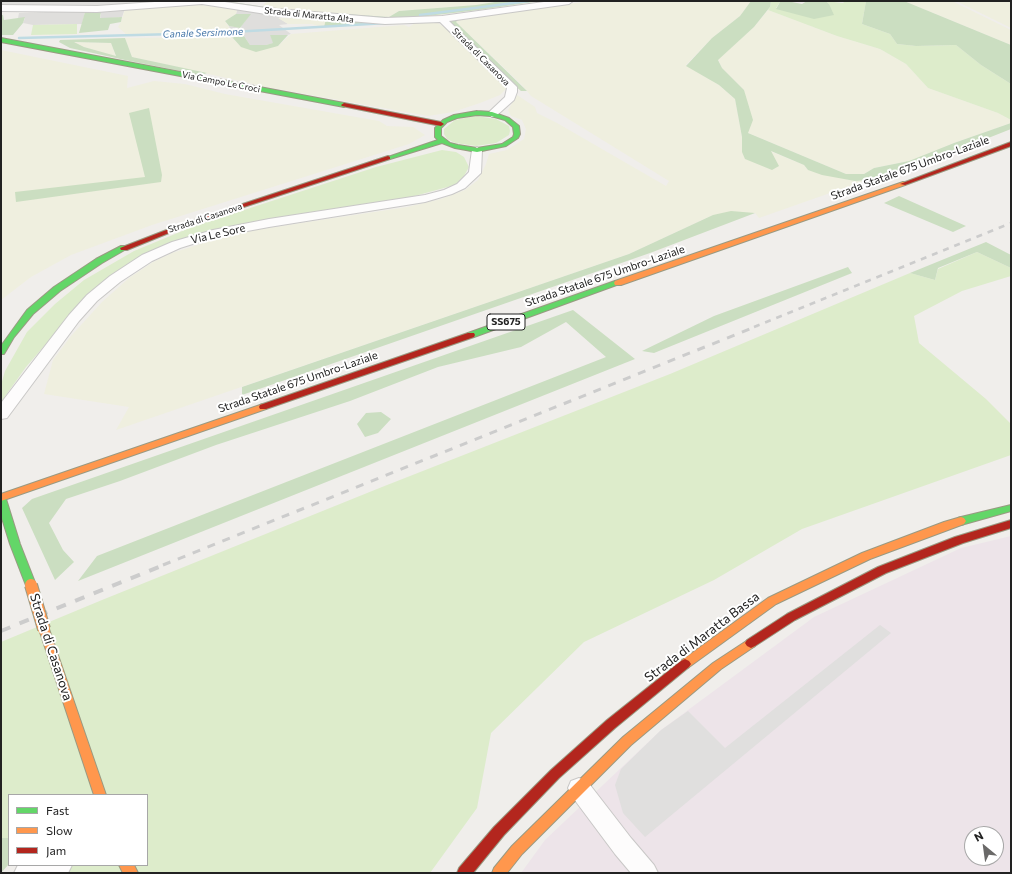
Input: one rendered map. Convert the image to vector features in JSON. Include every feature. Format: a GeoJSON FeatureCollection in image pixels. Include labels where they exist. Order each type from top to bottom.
{"type":"FeatureCollection","features":[{"type":"Feature","properties":{"kind":"main road","name":"Via Campo Le Croci"},"geometry":{"type":"LineString","coordinates":[[1,40],[441,124]]}},
{"type":"Feature","properties":{"kind":"main road"},"geometry":{"type":"LineString","coordinates":[[492,114],[512,122],[518,130],[515,138],[504,145],[477,150],[457,147],[442,141],[437,132],[441,124],[450,118],[462,115],[492,114]]}},
{"type":"Feature","properties":{"kind":"main road","name":"Strada Statale 675 Umbro-Laziale"},"geometry":{"type":"LineString","coordinates":[[576,288],[797,214],[1011,136]]}},
{"type":"Feature","properties":{"kind":"main road","name":"Strada di Casanova"},"geometry":{"type":"LineString","coordinates":[[1,352],[11,336],[30,312],[57,289],[100,261],[127,246],[156,234],[442,141]]}},
{"type":"Feature","properties":{"kind":"main road","name":"Strada Statale 675 Umbro-Laziale"},"geometry":{"type":"LineString","coordinates":[[1,499],[850,203],[1011,144]]}},
{"type":"Feature","properties":{"kind":"main road","name":"Strada di Casanova"},"geometry":{"type":"LineString","coordinates":[[1,499],[100,794]]}},
{"type":"Feature","properties":{"kind":"main road","name":"Strada di Maratta Bassa"},"geometry":{"type":"LineString","coordinates":[[464,873],[499,831],[555,774],[600,734],[704,649],[772,600],[866,556],[947,525],[1011,508]]}},
{"type":"Feature","properties":{"kind":"main road"},"geometry":{"type":"LineString","coordinates":[[500,873],[517,850],[627,741],[717,666],[791,617],[882,570],[959,540],[1011,524]]}},
{"type":"Feature","properties":{"kind":"street","name":"Strada di Maratta Alta"},"geometry":{"type":"LineString","coordinates":[[1,8],[89,9],[202,1],[266,11],[385,21],[442,19],[569,1]]}},
{"type":"Feature","properties":{"kind":"street","name":"Strada di Casanova"},"geometry":{"type":"LineString","coordinates":[[442,19],[512,87],[510,98],[492,114]]}},
{"type":"Feature","properties":{"kind":"street","name":"Via Le Sore"},"geometry":{"type":"LineString","coordinates":[[1,414],[74,318],[92,298],[115,279],[147,258],[176,245],[213,234],[270,223],[424,198],[448,192],[461,186],[475,173],[477,150]]}},
{"type":"Feature","properties":{"kind":"street"},"geometry":{"type":"LineString","coordinates":[[579,788],[623,846],[646,873]]}},
{"type":"Feature","properties":{"kind":"street"},"geometry":{"type":"LineString","coordinates":[[26,873],[56,866]]}},
{"type":"Feature","properties":{"kind":"shaded area"},"geometry":{"type":"Polygon","coordinates":[[[1,1],[183,1],[90,8],[1,6],[1,1]]]}},
{"type":"Feature","properties":{"kind":"shaded area"},"geometry":{"type":"Polygon","coordinates":[[[125,9],[122,17],[100,19],[101,14],[85,12],[82,24],[33,25],[23,23],[25,18],[18,18],[19,13],[125,9]]]}},
{"type":"Feature","properties":{"kind":"shaded area"},"geometry":{"type":"Polygon","coordinates":[[[237,10],[281,15],[279,18],[288,24],[279,25],[291,34],[270,35],[274,43],[266,45],[250,45],[244,36],[232,37],[229,26],[240,28],[250,14],[236,14],[237,10]]]}},
{"type":"Feature","properties":{"kind":"shaded area"},"geometry":{"type":"Polygon","coordinates":[[[1011,536],[1011,873],[521,873],[545,840],[661,730],[814,617],[961,548],[1011,536]]]}},
{"type":"Feature","properties":{"kind":"shaded area"},"geometry":{"type":"Polygon","coordinates":[[[880,625],[891,633],[645,837],[623,813],[615,785],[621,769],[661,730],[688,711],[725,748],[880,625]]]}},
{"type":"Feature","properties":{"kind":"green space"},"geometry":{"type":"Polygon","coordinates":[[[210,1],[226,1],[285,10],[389,17],[399,11],[476,5],[501,1],[540,1],[419,17],[392,23],[324,27],[326,19],[350,21],[210,1]]]}},
{"type":"Feature","properties":{"kind":"green space"},"geometry":{"type":"Polygon","coordinates":[[[268,1],[501,1],[476,5],[399,11],[389,17],[285,10],[270,8],[263,5],[268,1]]]}},
{"type":"Feature","properties":{"kind":"green space"},"geometry":{"type":"Polygon","coordinates":[[[589,1],[751,1],[740,16],[712,38],[686,65],[719,85],[735,99],[742,137],[742,152],[773,156],[770,151],[804,165],[808,170],[855,181],[867,180],[759,218],[755,213],[713,215],[629,254],[116,430],[129,407],[44,394],[53,360],[71,336],[102,302],[129,278],[153,262],[172,253],[210,241],[255,230],[407,207],[441,199],[465,190],[478,180],[489,154],[507,150],[524,139],[526,129],[522,120],[511,116],[508,110],[517,95],[535,107],[537,113],[666,186],[669,181],[531,96],[521,84],[456,22],[458,20],[589,1]]]}},
{"type":"Feature","properties":{"kind":"green space"},"geometry":{"type":"Polygon","coordinates":[[[751,1],[771,1],[770,7],[754,27],[718,60],[722,68],[744,90],[753,120],[748,133],[846,174],[864,174],[874,168],[909,161],[1011,123],[1011,129],[920,165],[867,180],[855,181],[822,175],[808,170],[804,165],[771,151],[779,166],[772,170],[745,159],[742,152],[742,137],[735,99],[719,85],[686,66],[712,38],[740,16],[751,1]]]}},
{"type":"Feature","properties":{"kind":"green space"},"geometry":{"type":"Polygon","coordinates":[[[771,1],[780,2],[776,8],[829,4],[826,1],[843,3],[845,1],[866,1],[862,24],[890,34],[897,44],[916,46],[956,45],[981,65],[1011,84],[1011,120],[998,113],[928,88],[906,64],[880,49],[837,36],[768,10],[771,1]]]}},
{"type":"Feature","properties":{"kind":"green space"},"geometry":{"type":"Polygon","coordinates":[[[787,1],[802,4],[807,1],[826,1],[834,15],[814,19],[776,9],[780,2],[787,1]]]}},
{"type":"Feature","properties":{"kind":"green space"},"geometry":{"type":"Polygon","coordinates":[[[866,1],[904,1],[1011,45],[1011,84],[981,65],[956,45],[916,46],[897,44],[890,34],[862,24],[866,1]]]}},
{"type":"Feature","properties":{"kind":"green space"},"geometry":{"type":"Polygon","coordinates":[[[904,1],[952,1],[1011,30],[1011,45],[904,1]]]}},
{"type":"Feature","properties":{"kind":"green space"},"geometry":{"type":"Polygon","coordinates":[[[956,1],[1011,1],[1011,28],[956,1]]]}},
{"type":"Feature","properties":{"kind":"green space"},"geometry":{"type":"Polygon","coordinates":[[[185,4],[237,10],[236,14],[225,21],[232,32],[127,35],[118,27],[125,9],[185,4]]]}},
{"type":"Feature","properties":{"kind":"green space"},"geometry":{"type":"Polygon","coordinates":[[[768,10],[837,36],[880,49],[906,64],[928,88],[998,113],[1011,120],[1011,123],[909,161],[874,168],[864,174],[846,174],[748,133],[744,90],[722,68],[718,59],[754,27],[768,10]]]}},
{"type":"Feature","properties":{"kind":"green space"},"geometry":{"type":"Polygon","coordinates":[[[101,11],[100,18],[122,17],[121,22],[110,24],[108,30],[79,33],[85,12],[101,11]]]}},
{"type":"Feature","properties":{"kind":"green space"},"geometry":{"type":"Polygon","coordinates":[[[520,11],[458,20],[456,22],[527,91],[521,91],[513,84],[449,22],[454,19],[520,11]]]}},
{"type":"Feature","properties":{"kind":"green space"},"geometry":{"type":"Polygon","coordinates":[[[236,14],[251,14],[240,28],[229,26],[225,21],[236,14]]]}},
{"type":"Feature","properties":{"kind":"green space"},"geometry":{"type":"Polygon","coordinates":[[[1,15],[3,15],[4,20],[25,17],[23,23],[13,35],[1,35],[1,15]]]}},
{"type":"Feature","properties":{"kind":"green space"},"geometry":{"type":"Polygon","coordinates":[[[278,18],[326,19],[324,27],[311,24],[288,24],[278,18]]]}},
{"type":"Feature","properties":{"kind":"green space"},"geometry":{"type":"Polygon","coordinates":[[[434,21],[448,29],[496,78],[508,87],[500,95],[453,112],[428,116],[267,87],[132,57],[125,38],[232,37],[241,47],[278,46],[291,34],[404,25],[409,27],[415,23],[434,21]]]}},
{"type":"Feature","properties":{"kind":"green space"},"geometry":{"type":"Polygon","coordinates":[[[77,24],[77,34],[31,35],[33,25],[77,24]]]}},
{"type":"Feature","properties":{"kind":"green space"},"geometry":{"type":"Polygon","coordinates":[[[270,35],[288,35],[278,46],[256,52],[241,47],[232,37],[244,36],[250,45],[266,45],[273,43],[270,35]]]}},
{"type":"Feature","properties":{"kind":"green space"},"geometry":{"type":"Polygon","coordinates":[[[125,38],[132,57],[207,73],[201,75],[70,48],[59,42],[60,40],[125,38]],[[74,42],[84,47],[116,56],[111,43],[74,42]]]}},
{"type":"Feature","properties":{"kind":"green space"},"geometry":{"type":"Polygon","coordinates":[[[72,42],[111,43],[116,57],[84,47],[72,42]]]}},
{"type":"Feature","properties":{"kind":"green space"},"geometry":{"type":"Polygon","coordinates":[[[1,50],[128,76],[127,88],[154,81],[185,84],[225,94],[379,121],[387,126],[413,127],[425,135],[409,144],[152,225],[71,255],[31,277],[1,300],[1,50]]]}},
{"type":"Feature","properties":{"kind":"green space"},"geometry":{"type":"Polygon","coordinates":[[[149,108],[162,175],[161,182],[16,202],[15,192],[145,177],[129,113],[149,108]]]}},
{"type":"Feature","properties":{"kind":"green space"},"geometry":{"type":"Polygon","coordinates":[[[476,116],[496,119],[509,126],[509,135],[496,143],[476,146],[455,143],[447,139],[444,134],[444,129],[455,120],[476,116]]]}},
{"type":"Feature","properties":{"kind":"green space"},"geometry":{"type":"Polygon","coordinates":[[[442,150],[456,152],[464,157],[469,167],[464,176],[455,185],[411,197],[314,213],[164,247],[66,321],[26,367],[1,402],[1,385],[5,371],[27,332],[55,304],[84,280],[134,251],[192,227],[376,167],[442,150]]]}},
{"type":"Feature","properties":{"kind":"green space"},"geometry":{"type":"Polygon","coordinates":[[[899,196],[966,226],[953,232],[884,203],[899,196]]]}},
{"type":"Feature","properties":{"kind":"green space"},"geometry":{"type":"Polygon","coordinates":[[[731,211],[755,213],[650,253],[242,395],[242,387],[629,254],[713,215],[731,211]]]}},
{"type":"Feature","properties":{"kind":"green space"},"geometry":{"type":"Polygon","coordinates":[[[986,242],[1011,255],[1011,268],[977,252],[938,268],[935,280],[910,273],[986,242]]]}},
{"type":"Feature","properties":{"kind":"green space"},"geometry":{"type":"Polygon","coordinates":[[[977,252],[1011,268],[1011,276],[962,291],[914,316],[919,343],[986,399],[1011,424],[1011,455],[802,529],[714,580],[584,642],[491,733],[477,808],[430,873],[50,873],[45,866],[148,866],[148,794],[8,794],[8,838],[1,838],[1,642],[382,487],[670,374],[910,273],[935,280],[938,269],[977,252]]]}},
{"type":"Feature","properties":{"kind":"green space"},"geometry":{"type":"Polygon","coordinates":[[[848,267],[852,273],[654,353],[642,351],[714,316],[848,267]]]}},
{"type":"Feature","properties":{"kind":"green space"},"geometry":{"type":"Polygon","coordinates":[[[573,310],[635,359],[78,581],[97,556],[606,357],[566,322],[521,347],[438,367],[350,401],[216,445],[120,481],[66,499],[49,523],[63,550],[74,562],[55,580],[22,508],[32,499],[573,310]]]}},
{"type":"Feature","properties":{"kind":"green space"},"geometry":{"type":"Polygon","coordinates":[[[381,412],[391,419],[378,433],[365,437],[357,424],[366,413],[381,412]]]}},
{"type":"Feature","properties":{"kind":"green space"},"geometry":{"type":"Polygon","coordinates":[[[1,838],[8,838],[8,865],[1,873],[1,838]]]}},
{"type":"Feature","properties":{"kind":"waterway","name":"Canale Sersimone"},"geometry":{"type":"LineString","coordinates":[[420,15],[529,1]]}},
{"type":"Feature","properties":{"kind":"waterway","name":"Canale Sersimone"},"geometry":{"type":"LineString","coordinates":[[19,38],[215,33],[387,23]]}},
{"type":"Feature","properties":{"kind":"railway"},"geometry":{"type":"LineString","coordinates":[[754,327],[1011,223]]}},
{"type":"Feature","properties":{"kind":"railway"},"geometry":{"type":"LineString","coordinates":[[163,565],[757,326]]}},
{"type":"Feature","properties":{"kind":"railway"},"geometry":{"type":"LineString","coordinates":[[1,631],[166,564]]}},
{"type":"Feature","properties":{"kind":"traffic: fast"},"geometry":{"type":"LineString","coordinates":[[1,40],[344,105]]}},
{"type":"Feature","properties":{"kind":"traffic: fast"},"geometry":{"type":"LineString","coordinates":[[477,113],[492,114],[507,119],[516,126],[517,134],[515,138],[504,145],[477,150],[457,147],[448,144],[438,137],[438,128],[445,121],[456,116],[477,113]]}},
{"type":"Feature","properties":{"kind":"traffic: fast"},"geometry":{"type":"LineString","coordinates":[[388,158],[442,141]]}},
{"type":"Feature","properties":{"kind":"traffic: fast"},"geometry":{"type":"LineString","coordinates":[[1,352],[11,336],[30,312],[57,289],[99,261],[124,248]]}},
{"type":"Feature","properties":{"kind":"traffic: fast"},"geometry":{"type":"LineString","coordinates":[[471,335],[618,283]]}},
{"type":"Feature","properties":{"kind":"traffic: fast"},"geometry":{"type":"LineString","coordinates":[[1,499],[15,544],[31,585]]}},
{"type":"Feature","properties":{"kind":"traffic: fast"},"geometry":{"type":"LineString","coordinates":[[961,521],[1011,508]]}},
{"type":"Feature","properties":{"kind":"traffic: slow"},"geometry":{"type":"LineString","coordinates":[[618,283],[903,184]]}},
{"type":"Feature","properties":{"kind":"traffic: slow"},"geometry":{"type":"LineString","coordinates":[[1,498],[263,407]]}},
{"type":"Feature","properties":{"kind":"traffic: slow"},"geometry":{"type":"LineString","coordinates":[[685,664],[772,601],[866,556],[961,521]]}},
{"type":"Feature","properties":{"kind":"traffic: slow"},"geometry":{"type":"LineString","coordinates":[[31,585],[44,629]]}},
{"type":"Feature","properties":{"kind":"traffic: slow"},"geometry":{"type":"LineString","coordinates":[[44,629],[100,794]]}},
{"type":"Feature","properties":{"kind":"traffic: slow"},"geometry":{"type":"LineString","coordinates":[[499,873],[517,850],[627,741],[717,666],[751,643]]}},
{"type":"Feature","properties":{"kind":"traffic: slow"},"geometry":{"type":"LineString","coordinates":[[127,866],[131,873]]}},
{"type":"Feature","properties":{"kind":"traffic: jam"},"geometry":{"type":"LineString","coordinates":[[344,105],[441,124]]}},
{"type":"Feature","properties":{"kind":"traffic: jam"},"geometry":{"type":"LineString","coordinates":[[903,184],[1011,144]]}},
{"type":"Feature","properties":{"kind":"traffic: jam"},"geometry":{"type":"LineString","coordinates":[[124,248],[184,225],[388,158]]}},
{"type":"Feature","properties":{"kind":"traffic: jam"},"geometry":{"type":"LineString","coordinates":[[263,407],[471,335]]}},
{"type":"Feature","properties":{"kind":"traffic: jam"},"geometry":{"type":"LineString","coordinates":[[751,643],[791,617],[882,570],[959,540],[1011,524]]}},
{"type":"Feature","properties":{"kind":"traffic: jam"},"geometry":{"type":"LineString","coordinates":[[464,873],[499,831],[555,774],[611,724],[685,664]]}}]}
